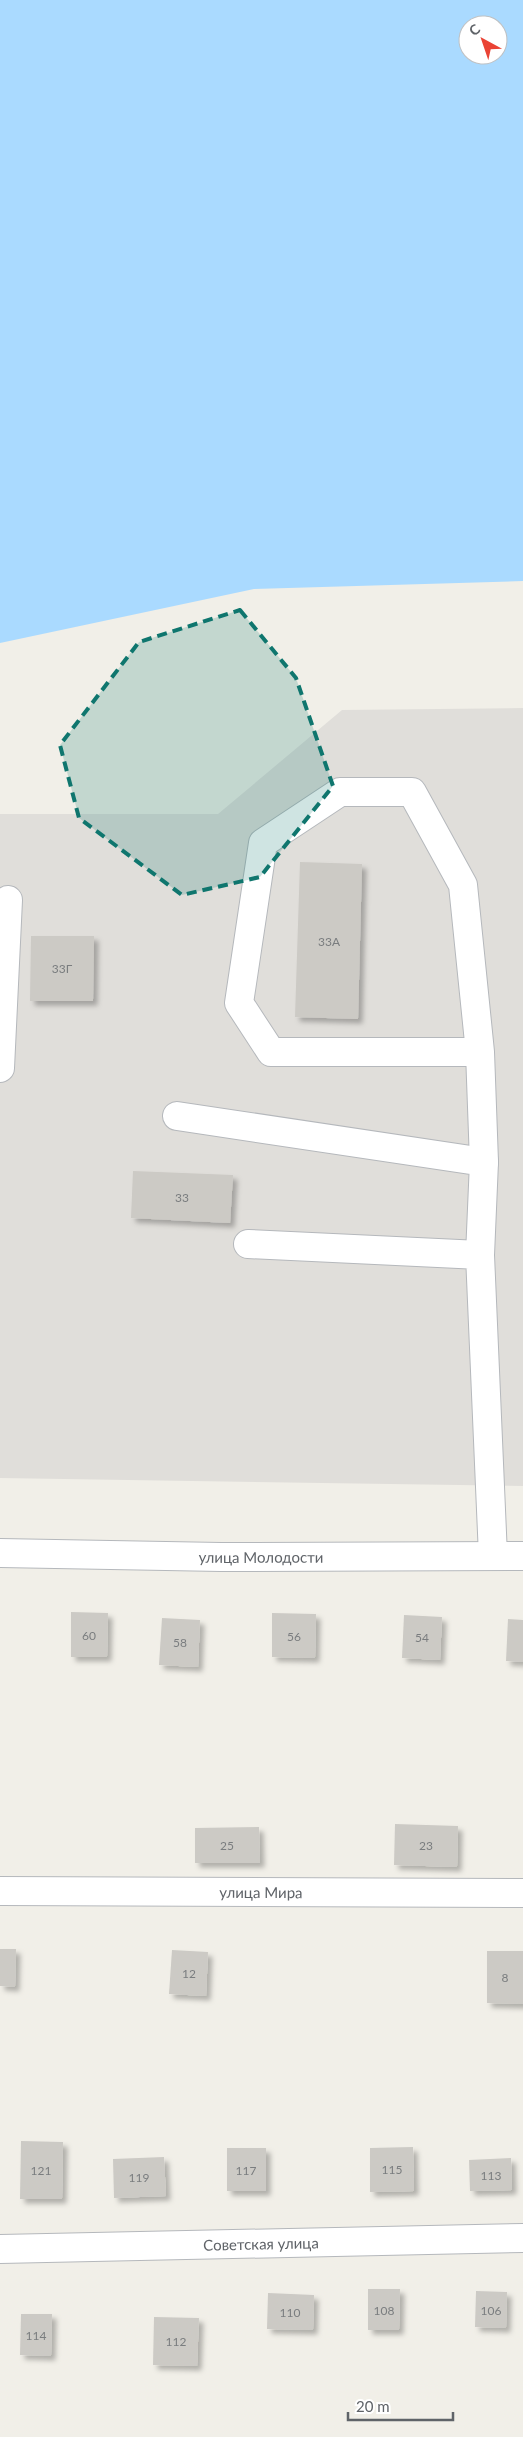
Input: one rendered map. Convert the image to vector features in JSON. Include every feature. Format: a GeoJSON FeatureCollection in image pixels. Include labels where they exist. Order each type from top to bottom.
{"type":"FeatureCollection","features":[{"type":"Feature","properties":{"kind":"street"},"geometry":{"type":"LineString","coordinates":[[480,1052],[272,1052],[240,1003],[263,843],[340,792],[412,792],[463,884],[480,1052],[484,1162],[480,1255],[494,1556]]}},
{"type":"Feature","properties":{"kind":"street"},"geometry":{"type":"LineString","coordinates":[[0,1068],[8,900]]}},
{"type":"Feature","properties":{"kind":"street"},"geometry":{"type":"LineString","coordinates":[[177,1116],[484,1162]]}},
{"type":"Feature","properties":{"kind":"street"},"geometry":{"type":"LineString","coordinates":[[248,1244],[480,1255]]}},
{"type":"Feature","properties":{"kind":"street","name":"улица Молодости"},"geometry":{"type":"LineString","coordinates":[[0,1553],[222,1557],[523,1556]]}},
{"type":"Feature","properties":{"kind":"street","name":"улица Мира"},"geometry":{"type":"LineString","coordinates":[[0,1891],[523,1893]]}},
{"type":"Feature","properties":{"kind":"street","name":"Советская улица"},"geometry":{"type":"LineString","coordinates":[[0,2249],[523,2238]]}},
{"type":"Feature","properties":{"kind":"highlighted area"},"geometry":{"type":"Polygon","coordinates":[[[240,610],[296,678],[333,786],[260,877],[182,895],[79,818],[60,745],[139,642],[240,610]]]}},
{"type":"Feature","properties":{"kind":"shaded area"},"geometry":{"type":"Polygon","coordinates":[[[523,708],[523,1486],[0,1478],[0,814],[218,814],[342,710],[523,708]]]}},
{"type":"Feature","properties":{"kind":"water"},"geometry":{"type":"Polygon","coordinates":[[[0,0],[523,0],[523,581],[254,589],[0,643],[0,0]]]}},
{"type":"Feature","properties":{"kind":"building"},"geometry":{"type":"Polygon","coordinates":[[[300,862],[362,864],[358,1019],[295,1017],[300,862]]]}},
{"type":"Feature","properties":{"kind":"building"},"geometry":{"type":"Polygon","coordinates":[[[31,936],[94,936],[93,1001],[30,1001],[31,936]]]}},
{"type":"Feature","properties":{"kind":"building"},"geometry":{"type":"Polygon","coordinates":[[[133,1171],[233,1175],[230,1223],[131,1218],[133,1171]]]}},
{"type":"Feature","properties":{"kind":"building"},"geometry":{"type":"Polygon","coordinates":[[[71,1612],[108,1613],[107,1657],[71,1657],[71,1612]]]}},
{"type":"Feature","properties":{"kind":"building"},"geometry":{"type":"Polygon","coordinates":[[[272,1613],[316,1614],[315,1658],[272,1657],[272,1613]]]}},
{"type":"Feature","properties":{"kind":"building"},"geometry":{"type":"Polygon","coordinates":[[[404,1615],[442,1617],[440,1660],[402,1658],[404,1615]]]}},
{"type":"Feature","properties":{"kind":"building"},"geometry":{"type":"Polygon","coordinates":[[[162,1618],[200,1620],[198,1667],[159,1665],[162,1618]]]}},
{"type":"Feature","properties":{"kind":"building"},"geometry":{"type":"Polygon","coordinates":[[[508,1619],[523,1620],[523,1662],[506,1661],[508,1619]]]}},
{"type":"Feature","properties":{"kind":"building"},"geometry":{"type":"Polygon","coordinates":[[[395,1824],[458,1826],[457,1867],[394,1865],[395,1824]]]}},
{"type":"Feature","properties":{"kind":"building"},"geometry":{"type":"Polygon","coordinates":[[[259,1827],[260,1863],[195,1863],[195,1828],[259,1827]]]}},
{"type":"Feature","properties":{"kind":"building"},"geometry":{"type":"Polygon","coordinates":[[[0,1949],[16,1949],[15,1987],[0,1986],[0,1949]]]}},
{"type":"Feature","properties":{"kind":"building"},"geometry":{"type":"Polygon","coordinates":[[[172,1950],[208,1952],[206,1996],[169,1994],[172,1950]]]}},
{"type":"Feature","properties":{"kind":"building"},"geometry":{"type":"Polygon","coordinates":[[[487,1951],[523,1951],[523,2004],[487,2003],[487,1951]]]}},
{"type":"Feature","properties":{"kind":"building"},"geometry":{"type":"Polygon","coordinates":[[[21,2141],[63,2142],[62,2199],[20,2199],[21,2141]]]}},
{"type":"Feature","properties":{"kind":"building"},"geometry":{"type":"Polygon","coordinates":[[[413,2147],[414,2191],[370,2192],[370,2148],[413,2147]]]}},
{"type":"Feature","properties":{"kind":"building"},"geometry":{"type":"Polygon","coordinates":[[[227,2148],[266,2148],[266,2191],[227,2191],[227,2148]]]}},
{"type":"Feature","properties":{"kind":"building"},"geometry":{"type":"Polygon","coordinates":[[[164,2157],[166,2196],[114,2198],[113,2159],[164,2157]]]}},
{"type":"Feature","properties":{"kind":"building"},"geometry":{"type":"Polygon","coordinates":[[[511,2158],[512,2190],[470,2191],[469,2160],[511,2158]]]}},
{"type":"Feature","properties":{"kind":"building"},"geometry":{"type":"Polygon","coordinates":[[[368,2289],[400,2289],[399,2330],[368,2330],[368,2289]]]}},
{"type":"Feature","properties":{"kind":"building"},"geometry":{"type":"Polygon","coordinates":[[[476,2291],[507,2292],[506,2328],[475,2327],[476,2291]]]}},
{"type":"Feature","properties":{"kind":"building"},"geometry":{"type":"Polygon","coordinates":[[[268,2293],[314,2295],[313,2330],[267,2329],[268,2293]]]}},
{"type":"Feature","properties":{"kind":"building"},"geometry":{"type":"Polygon","coordinates":[[[21,2314],[52,2314],[51,2356],[20,2355],[21,2314]]]}},
{"type":"Feature","properties":{"kind":"building"},"geometry":{"type":"Polygon","coordinates":[[[154,2317],[199,2318],[197,2366],[153,2365],[154,2317]]]}}]}
